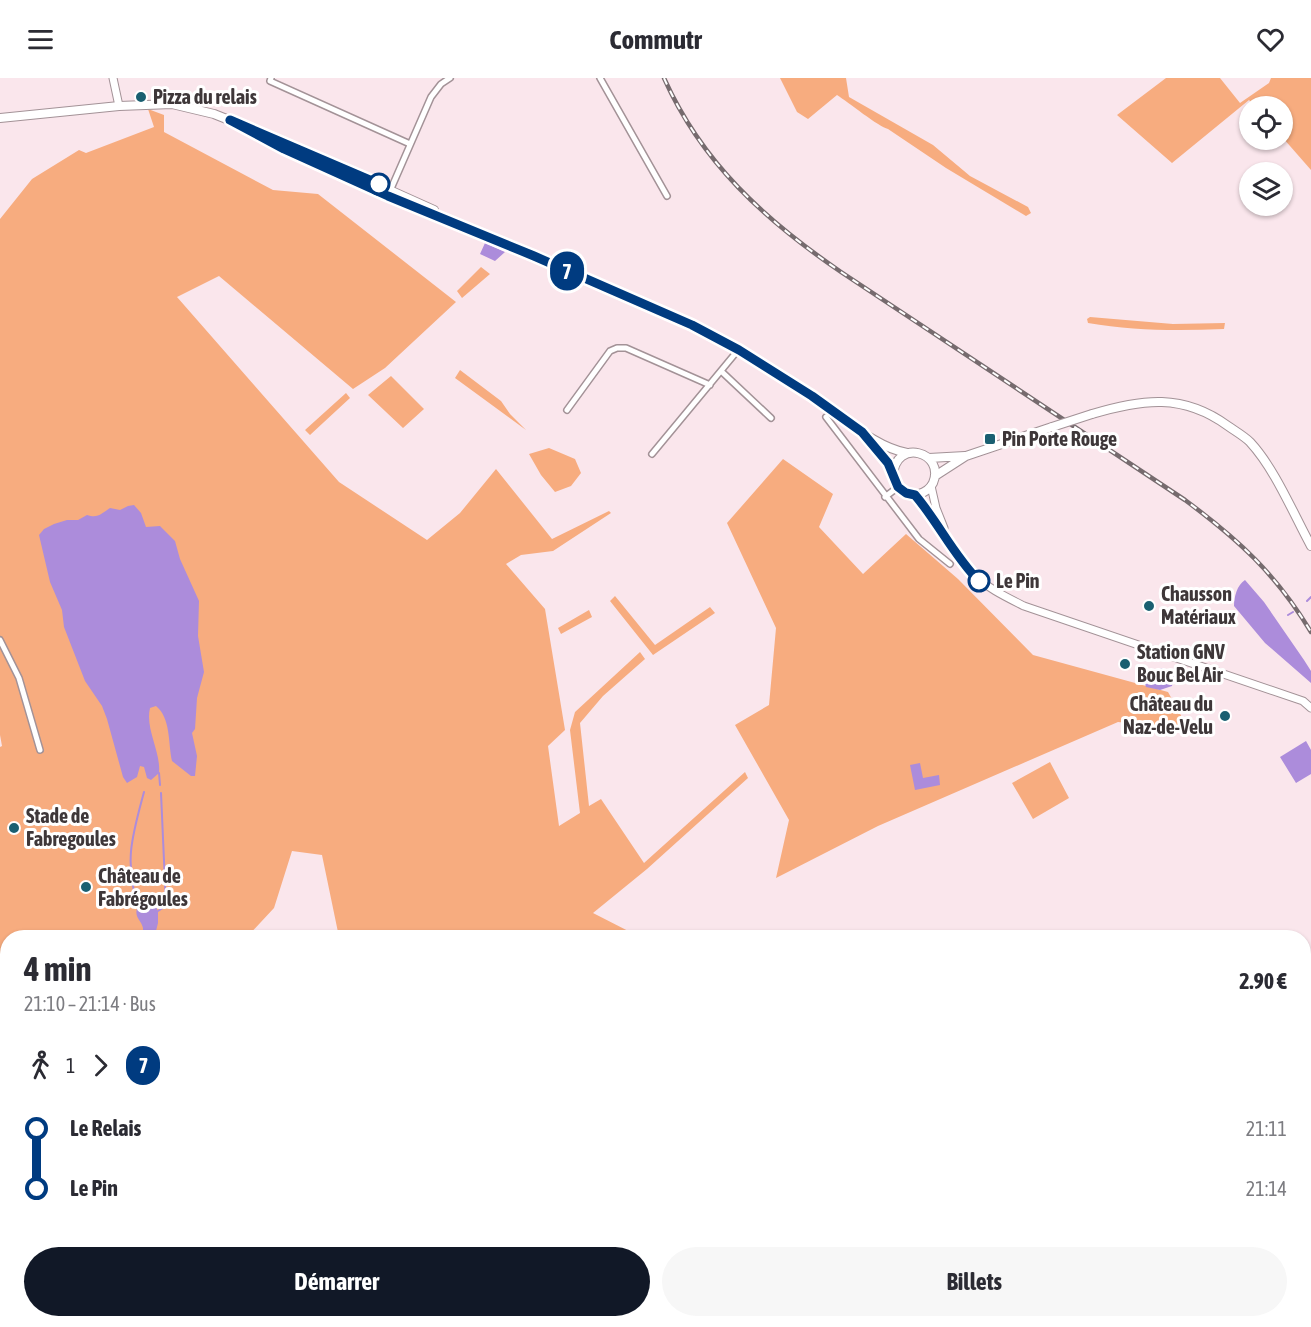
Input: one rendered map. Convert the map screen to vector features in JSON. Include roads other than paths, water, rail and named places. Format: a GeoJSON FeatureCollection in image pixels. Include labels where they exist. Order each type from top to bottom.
{"type":"FeatureCollection","features":[{"type":"Feature","properties":{"kind":"main road"},"geometry":{"type":"LineString","coordinates":[[0,118],[119,106],[172,104],[214,114],[284,149],[692,325],[739,350],[891,449],[907,453],[917,452],[929,458],[966,456]]}},
{"type":"Feature","properties":{"kind":"main road"},"geometry":{"type":"LineString","coordinates":[[935,476],[966,456],[1122,405],[1149,401],[1186,405],[1212,414],[1249,441],[1275,478],[1311,546]]}},
{"type":"Feature","properties":{"kind":"main road"},"geometry":{"type":"LineString","coordinates":[[862,432],[888,463],[898,487],[906,493],[915,495],[925,492],[931,486],[935,476],[934,466],[929,458]]}},
{"type":"Feature","properties":{"kind":"main road"},"geometry":{"type":"LineString","coordinates":[[893,476],[896,462],[907,453]]}},
{"type":"Feature","properties":{"kind":"street"},"geometry":{"type":"LineString","coordinates":[[113,78],[119,106]]}},
{"type":"Feature","properties":{"kind":"street"},"geometry":{"type":"LineString","coordinates":[[271,78],[270,81],[410,144]]}},
{"type":"Feature","properties":{"kind":"street"},"geometry":{"type":"LineString","coordinates":[[389,193],[431,98],[441,84],[450,78]]}},
{"type":"Feature","properties":{"kind":"street"},"geometry":{"type":"LineString","coordinates":[[600,78],[667,196]]}},
{"type":"Feature","properties":{"kind":"street"},"geometry":{"type":"LineString","coordinates":[[567,410],[610,351],[617,348],[626,348],[710,385]]}},
{"type":"Feature","properties":{"kind":"street"},"geometry":{"type":"LineString","coordinates":[[652,454],[739,350]]}},
{"type":"Feature","properties":{"kind":"street"},"geometry":{"type":"LineString","coordinates":[[722,371],[771,418]]}},
{"type":"Feature","properties":{"kind":"street"},"geometry":{"type":"LineString","coordinates":[[826,417],[919,539],[950,564]]}},
{"type":"Feature","properties":{"kind":"street"},"geometry":{"type":"LineString","coordinates":[[931,486],[936,508],[951,545]]}},
{"type":"Feature","properties":{"kind":"street"},"geometry":{"type":"LineString","coordinates":[[885,497],[898,487]]}},
{"type":"Feature","properties":{"kind":"street"},"geometry":{"type":"LineString","coordinates":[[915,495],[929,511],[964,565],[980,581],[1024,606],[1303,701],[1311,708]]}},
{"type":"Feature","properties":{"kind":"street"},"geometry":{"type":"LineString","coordinates":[[0,640],[19,678],[40,750]]}},
{"type":"Feature","properties":{"kind":"waterway"},"geometry":{"type":"LineString","coordinates":[[1307,601],[1311,597]]}},
{"type":"Feature","properties":{"kind":"waterway"},"geometry":{"type":"LineString","coordinates":[[1288,615],[1293,612]]}},
{"type":"Feature","properties":{"kind":"waterway"},"geometry":{"type":"LineString","coordinates":[[159,773],[160,785]]}},
{"type":"Feature","properties":{"kind":"waterway"},"geometry":{"type":"LineString","coordinates":[[138,907],[131,876],[131,849],[144,792]]}},
{"type":"Feature","properties":{"kind":"waterway"},"geometry":{"type":"LineString","coordinates":[[158,911],[166,906],[161,793]]}},
{"type":"Feature","properties":{"kind":"railway"},"geometry":{"type":"LineString","coordinates":[[664,78],[679,109],[717,163],[738,187],[787,232],[841,272],[1185,500],[1223,529],[1270,575],[1311,632]]}},
{"type":"Feature","properties":{"kind":"place","name":"Pizza du relais"},"geometry":{"type":"Point","coordinates":[141,97]}},
{"type":"Feature","properties":{"kind":"place","name":"Pin Porte Rouge"},"geometry":{"type":"Point","coordinates":[990,439]}},
{"type":"Feature","properties":{"kind":"place","name":"Le Pin"},"geometry":{"type":"Point","coordinates":[979,581]}},
{"type":"Feature","properties":{"kind":"place","name":"Chausson Matériaux"},"geometry":{"type":"Point","coordinates":[1149,606]}},
{"type":"Feature","properties":{"kind":"place","name":"Station GNV Bouc Bel Air"},"geometry":{"type":"Point","coordinates":[1125,664]}},
{"type":"Feature","properties":{"kind":"place","name":"Château du Naz-de-Velu"},"geometry":{"type":"Point","coordinates":[1225,716]}},
{"type":"Feature","properties":{"kind":"place","name":"Stade de Fabregoules"},"geometry":{"type":"Point","coordinates":[14,828]}},
{"type":"Feature","properties":{"kind":"place","name":"Château de Fabrégoules"},"geometry":{"type":"Point","coordinates":[86,887]}}]}
